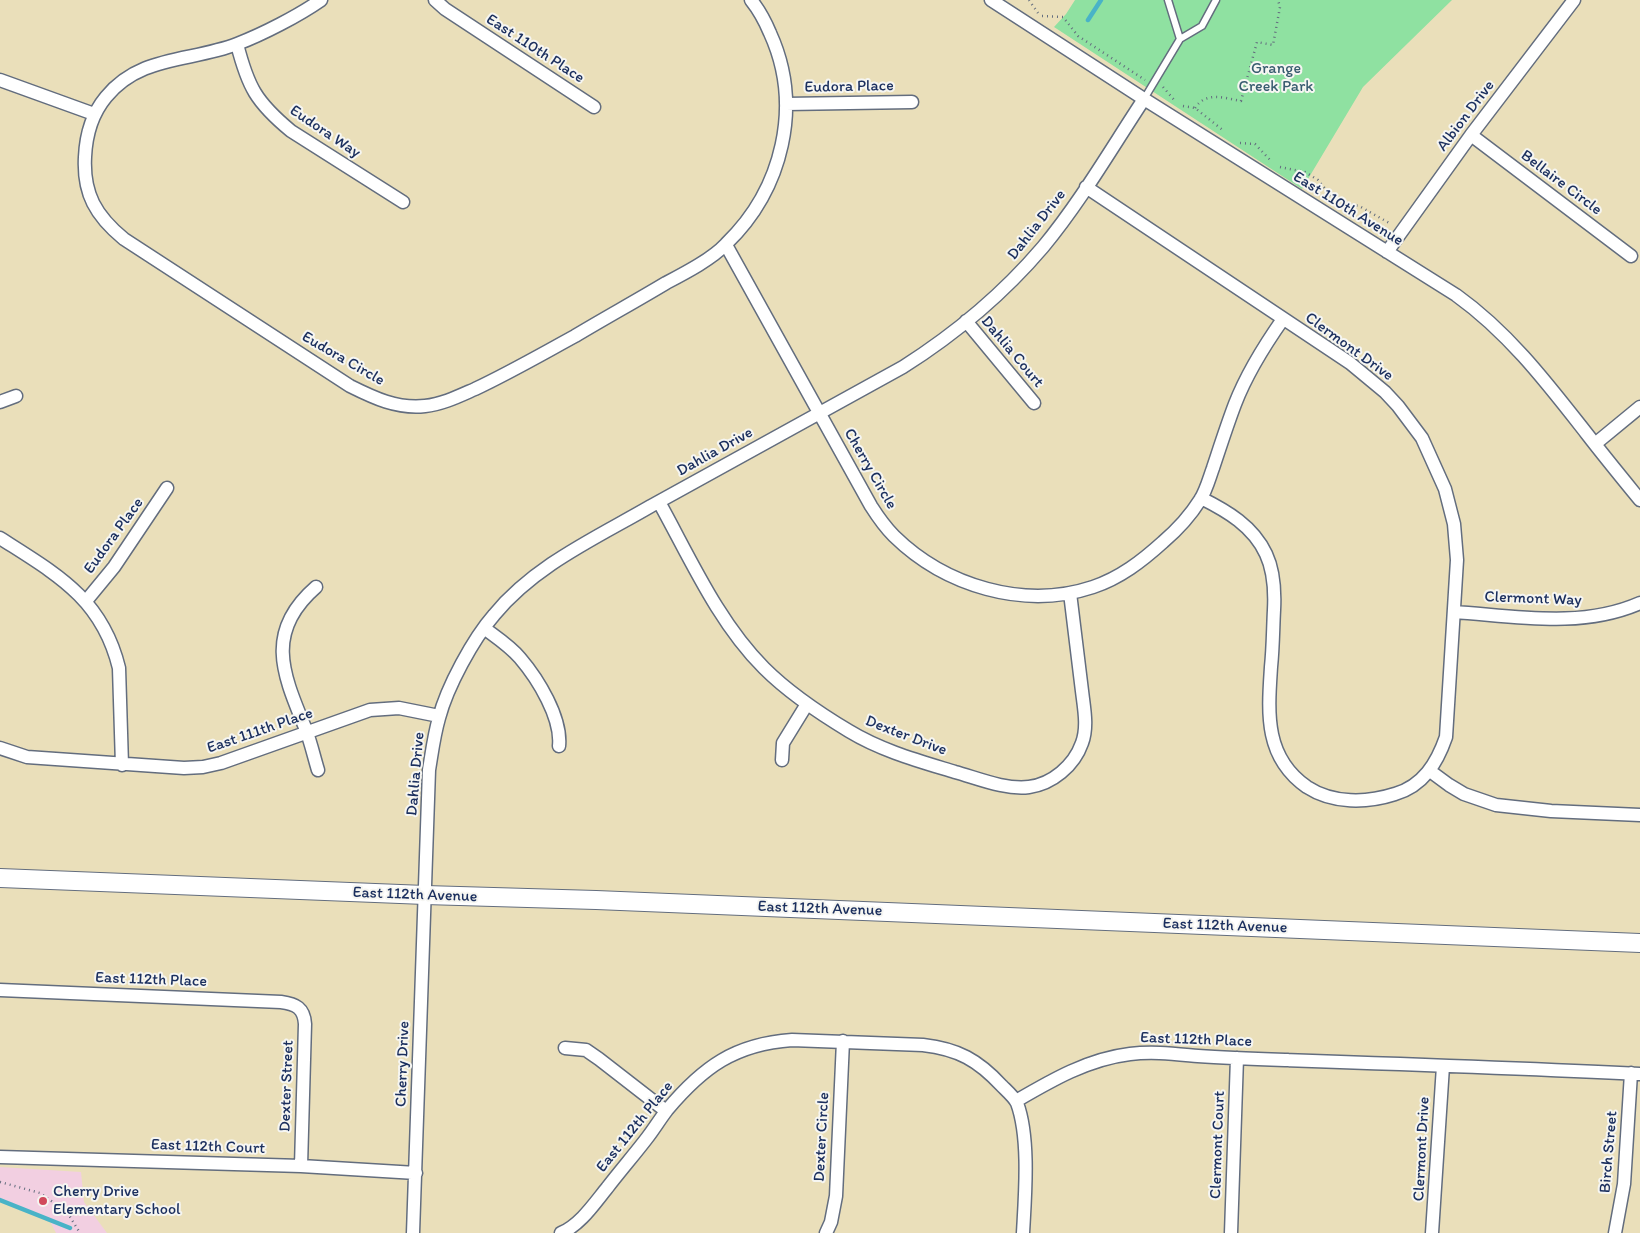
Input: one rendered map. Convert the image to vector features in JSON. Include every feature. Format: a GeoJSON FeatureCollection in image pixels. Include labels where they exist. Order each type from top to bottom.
{"type":"FeatureCollection","features":[{"type":"Feature","properties":{"kind":"street","name":"Eudora Circle"},"geometry":{"type":"LineString","coordinates":[[321,0],[293,17],[237,44],[157,64],[138,71],[115,86],[94,114],[86,144],[84,170],[92,200],[99,215],[109,227],[124,239],[350,386],[391,404],[406,406],[425,406],[450,400],[505,375],[691,269],[726,245],[754,211],[770,183],[783,145],[786,127],[786,104],[780,58],[765,23],[751,0]]}},
{"type":"Feature","properties":{"kind":"street","name":"East 110th Place"},"geometry":{"type":"LineString","coordinates":[[435,0],[445,9],[594,106]]}},
{"type":"Feature","properties":{"kind":"street","name":"East 110th Avenue"},"geometry":{"type":"LineString","coordinates":[[991,0],[1144,99],[1456,295],[1494,324],[1542,376],[1640,500]]}},
{"type":"Feature","properties":{"kind":"street","name":"Albion Drive"},"geometry":{"type":"LineString","coordinates":[[1386,252],[1574,0]]}},
{"type":"Feature","properties":{"kind":"street","name":"Eudora Way"},"geometry":{"type":"LineString","coordinates":[[237,44],[247,80],[260,102],[276,119],[291,131],[403,202]]}},
{"type":"Feature","properties":{"kind":"street"},"geometry":{"type":"LineString","coordinates":[[0,80],[94,114]]}},
{"type":"Feature","properties":{"kind":"street","name":"Dahlia Drive"},"geometry":{"type":"LineString","coordinates":[[425,895],[429,770],[439,716],[448,692],[474,641],[510,597],[530,579],[579,548],[931,350],[984,308],[1026,266],[1064,220],[1144,99]]}},
{"type":"Feature","properties":{"kind":"street","name":"Eudora Place"},"geometry":{"type":"LineString","coordinates":[[786,104],[912,102]]}},
{"type":"Feature","properties":{"kind":"street","name":"Bellaire Circle"},"geometry":{"type":"LineString","coordinates":[[1472,135],[1630,256]]}},
{"type":"Feature","properties":{"kind":"street","name":"Clermont Drive"},"geometry":{"type":"LineString","coordinates":[[1086,188],[1350,363],[1385,392],[1422,438],[1446,489],[1454,524],[1457,560],[1446,737],[1440,755],[1430,771]]}},
{"type":"Feature","properties":{"kind":"street","name":"Cherry Circle"},"geometry":{"type":"LineString","coordinates":[[726,245],[871,506],[895,537],[921,558],[946,573],[984,589],[1030,595],[1070,593],[1094,586],[1136,566],[1178,528],[1201,498],[1235,404],[1248,374],[1260,351],[1283,319]]}},
{"type":"Feature","properties":{"kind":"street","name":"Dahlia Court"},"geometry":{"type":"LineString","coordinates":[[966,321],[1034,403]]}},
{"type":"Feature","properties":{"kind":"street"},"geometry":{"type":"LineString","coordinates":[[0,402],[16,396]]}},
{"type":"Feature","properties":{"kind":"street"},"geometry":{"type":"LineString","coordinates":[[1595,444],[1640,407]]}},
{"type":"Feature","properties":{"kind":"street","name":"Eudora Place"},"geometry":{"type":"LineString","coordinates":[[86,601],[114,567],[168,488]]}},
{"type":"Feature","properties":{"kind":"street"},"geometry":{"type":"LineString","coordinates":[[1201,498],[1224,509],[1244,524],[1266,554],[1272,574],[1274,597],[1269,698],[1270,727],[1277,751],[1284,764],[1292,774],[1311,790],[1324,795],[1358,800],[1379,799],[1399,793],[1418,782],[1430,771],[1464,794],[1496,805],[1543,811],[1640,815]]}},
{"type":"Feature","properties":{"kind":"street","name":"Dexter Drive"},"geometry":{"type":"LineString","coordinates":[[659,502],[723,615],[763,666],[775,678],[807,704],[850,732],[899,754],[1006,785],[1029,787],[1041,784],[1055,777],[1072,762],[1082,744],[1085,720],[1070,593]]}},
{"type":"Feature","properties":{"kind":"street"},"geometry":{"type":"LineString","coordinates":[[0,538],[52,571],[86,601],[102,622],[109,636],[119,668],[122,764]]}},
{"type":"Feature","properties":{"kind":"street"},"geometry":{"type":"LineString","coordinates":[[316,587],[291,616],[286,628],[282,660],[290,692],[307,733],[318,770]]}},
{"type":"Feature","properties":{"kind":"street","name":"Clermont Way"},"geometry":{"type":"LineString","coordinates":[[1454,612],[1577,619],[1616,612],[1640,603]]}},
{"type":"Feature","properties":{"kind":"street"},"geometry":{"type":"LineString","coordinates":[[484,628],[511,648],[528,668],[553,711],[559,729],[559,746]]}},
{"type":"Feature","properties":{"kind":"street"},"geometry":{"type":"LineString","coordinates":[[782,760],[782,743],[807,704]]}},
{"type":"Feature","properties":{"kind":"street","name":"East 111th Place"},"geometry":{"type":"LineString","coordinates":[[0,748],[27,757],[184,768],[203,767],[221,763],[370,710],[399,708],[439,716]]}},
{"type":"Feature","properties":{"kind":"street","name":"East 112th Avenue"},"geometry":{"type":"LineString","coordinates":[[0,878],[1640,943]]}},
{"type":"Feature","properties":{"kind":"street","name":"Cherry Drive"},"geometry":{"type":"LineString","coordinates":[[413,1233],[425,895]]}},
{"type":"Feature","properties":{"kind":"street","name":"East 112th Place"},"geometry":{"type":"LineString","coordinates":[[0,990],[281,1002],[294,1004],[300,1008]]}},
{"type":"Feature","properties":{"kind":"street","name":"Dexter Street"},"geometry":{"type":"LineString","coordinates":[[300,1008],[305,1024],[301,1166]]}},
{"type":"Feature","properties":{"kind":"street","name":"East 112th Place"},"geometry":{"type":"LineString","coordinates":[[561,1233],[575,1224],[593,1205],[648,1137],[666,1111],[686,1089],[714,1065],[747,1047],[773,1041],[843,1041],[941,1047],[963,1054],[978,1064],[1016,1101],[1075,1069],[1103,1059],[1159,1053],[1237,1058],[1635,1074]]}},
{"type":"Feature","properties":{"kind":"street","name":"Dexter Circle"},"geometry":{"type":"LineString","coordinates":[[826,1233],[831,1222],[836,1196],[843,1041]]}},
{"type":"Feature","properties":{"kind":"street"},"geometry":{"type":"LineString","coordinates":[[565,1048],[586,1050],[666,1111]]}},
{"type":"Feature","properties":{"kind":"street","name":"Clermont Court"},"geometry":{"type":"LineString","coordinates":[[1231,1233],[1237,1058]]}},
{"type":"Feature","properties":{"kind":"street","name":"Clermont Drive"},"geometry":{"type":"LineString","coordinates":[[1432,1233],[1443,1066]]}},
{"type":"Feature","properties":{"kind":"street","name":"Birch Street"},"geometry":{"type":"LineString","coordinates":[[1615,1233],[1624,1184],[1635,1074]]}},
{"type":"Feature","properties":{"kind":"street"},"geometry":{"type":"LineString","coordinates":[[1016,1101],[1023,1127],[1025,1170],[1023,1233]]}},
{"type":"Feature","properties":{"kind":"street","name":"East 112th Court"},"geometry":{"type":"LineString","coordinates":[[0,1157],[301,1166],[416,1173]]}},
{"type":"Feature","properties":{"kind":"lane"},"geometry":{"type":"LineString","coordinates":[[1168,0],[1180,39]]}},
{"type":"Feature","properties":{"kind":"lane"},"geometry":{"type":"LineString","coordinates":[[1144,99],[1180,39],[1202,26],[1216,0]]}},
{"type":"Feature","properties":{"kind":"path"},"geometry":{"type":"LineString","coordinates":[[1029,0],[1040,16],[1063,17],[1078,36],[1152,85],[1164,87],[1180,106],[1195,108],[1230,137]]}},
{"type":"Feature","properties":{"kind":"path"},"geometry":{"type":"LineString","coordinates":[[1195,108],[1199,102],[1213,96],[1241,100],[1257,42],[1273,45],[1280,7],[1278,0]]}},
{"type":"Feature","properties":{"kind":"path"},"geometry":{"type":"LineString","coordinates":[[1237,142],[1255,144],[1276,166],[1305,172],[1318,180],[1336,202],[1359,206],[1402,231]]}},
{"type":"Feature","properties":{"kind":"path"},"geometry":{"type":"LineString","coordinates":[[0,1182],[40,1193],[67,1212],[80,1233]]}},
{"type":"Feature","properties":{"kind":"shaded area","name":"Cherry Drive Elementary School"},"geometry":{"type":"Polygon","coordinates":[[[0,1167],[81,1172],[84,1202],[107,1233],[56,1233],[50,1221],[0,1199],[0,1167]]]}},
{"type":"Feature","properties":{"kind":"green space","name":"Grange Creek Park"},"geometry":{"type":"Polygon","coordinates":[[[1075,0],[1452,0],[1363,87],[1302,189],[1054,27],[1075,0]]]}},
{"type":"Feature","properties":{"kind":"waterway"},"geometry":{"type":"LineString","coordinates":[[1088,20],[1101,0]]}},
{"type":"Feature","properties":{"kind":"waterway"},"geometry":{"type":"LineString","coordinates":[[0,1200],[70,1228]]}},
{"type":"Feature","properties":{"kind":"place","name":"Cherry Drive Elementary School"},"geometry":{"type":"Point","coordinates":[43,1201]}}]}
